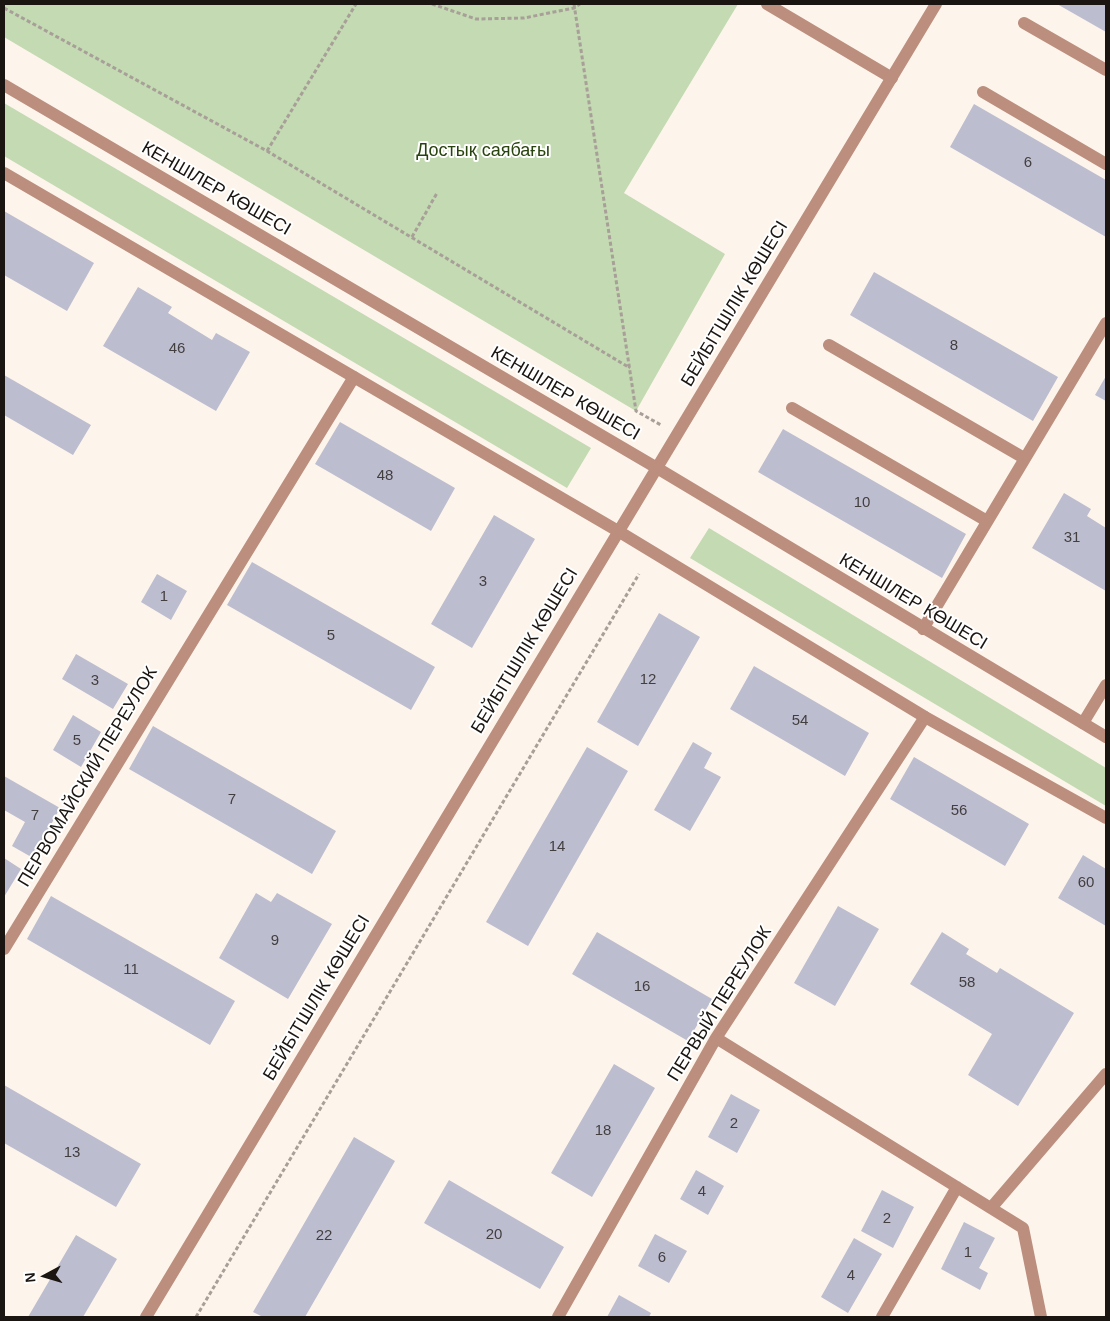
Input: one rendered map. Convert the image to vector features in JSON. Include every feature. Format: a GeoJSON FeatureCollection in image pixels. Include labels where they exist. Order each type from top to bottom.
{"type":"FeatureCollection","features":[{"type":"Feature","properties":{"kind":"street"},"geometry":{"type":"LineString","coordinates":[[767,4],[892,78]]}},
{"type":"Feature","properties":{"kind":"street","name":"БЕЙБІТШІЛІК КӨШЕСІ"},"geometry":{"type":"LineString","coordinates":[[146,1317],[936,4]]}},
{"type":"Feature","properties":{"kind":"street"},"geometry":{"type":"LineString","coordinates":[[1024,23],[1106,70]]}},
{"type":"Feature","properties":{"kind":"street","name":"КЕНШІЛЕР КӨШЕСІ"},"geometry":{"type":"LineString","coordinates":[[4,85],[656,468],[1106,737]]}},
{"type":"Feature","properties":{"kind":"street"},"geometry":{"type":"LineString","coordinates":[[983,92],[1106,164]]}},
{"type":"Feature","properties":{"kind":"street"},"geometry":{"type":"LineString","coordinates":[[4,173],[618,531],[925,717],[1106,818]]}},
{"type":"Feature","properties":{"kind":"street"},"geometry":{"type":"LineString","coordinates":[[923,629],[1106,323]]}},
{"type":"Feature","properties":{"kind":"street"},"geometry":{"type":"LineString","coordinates":[[829,345],[1024,458]]}},
{"type":"Feature","properties":{"kind":"street","name":"ПЕРВОМАЙСКИЙ ПЕРЕУЛОК"},"geometry":{"type":"LineString","coordinates":[[4,949],[186,648],[354,377]]}},
{"type":"Feature","properties":{"kind":"street"},"geometry":{"type":"LineString","coordinates":[[792,408],[988,521]]}},
{"type":"Feature","properties":{"kind":"street"},"geometry":{"type":"LineString","coordinates":[[1083,723],[1106,685]]}},
{"type":"Feature","properties":{"kind":"street","name":"ПЕРВЫЙ ПЕРЕУЛОК"},"geometry":{"type":"LineString","coordinates":[[558,1317],[716,1038],[925,717]]}},
{"type":"Feature","properties":{"kind":"street"},"geometry":{"type":"LineString","coordinates":[[716,1038],[1023,1228],[1041,1317]]}},
{"type":"Feature","properties":{"kind":"street"},"geometry":{"type":"LineString","coordinates":[[991,1208],[1106,1074]]}},
{"type":"Feature","properties":{"kind":"street"},"geometry":{"type":"LineString","coordinates":[[882,1317],[957,1187]]}},
{"type":"Feature","properties":{"kind":"path"},"geometry":{"type":"LineString","coordinates":[[267,151],[356,4]]}},
{"type":"Feature","properties":{"kind":"path"},"geometry":{"type":"LineString","coordinates":[[432,4],[476,19],[524,18],[580,4]]}},
{"type":"Feature","properties":{"kind":"path"},"geometry":{"type":"LineString","coordinates":[[574,6],[636,411],[677,434]]}},
{"type":"Feature","properties":{"kind":"path"},"geometry":{"type":"LineString","coordinates":[[4,8],[267,151],[630,368]]}},
{"type":"Feature","properties":{"kind":"path"},"geometry":{"type":"LineString","coordinates":[[412,237],[437,193]]}},
{"type":"Feature","properties":{"kind":"path"},"geometry":{"type":"LineString","coordinates":[[196,1317],[638,574]]}},
{"type":"Feature","properties":{"kind":"green space","name":"Достық саябағы"},"geometry":{"type":"Polygon","coordinates":[[[4,4],[738,4],[624,193],[725,254],[636,411],[4,37],[4,4]]]}},
{"type":"Feature","properties":{"kind":"green space"},"geometry":{"type":"Polygon","coordinates":[[[4,103],[591,448],[567,488],[4,156],[4,103]]]}},
{"type":"Feature","properties":{"kind":"green space"},"geometry":{"type":"Polygon","coordinates":[[[709,528],[1106,768],[1106,806],[690,558],[709,528]]]}},
{"type":"Feature","properties":{"kind":"building"},"geometry":{"type":"Polygon","coordinates":[[[1057,4],[1106,4],[1106,32],[1057,4]]]}},
{"type":"Feature","properties":{"kind":"building"},"geometry":{"type":"Polygon","coordinates":[[[974,104],[1106,180],[1106,237],[950,147],[974,104]]]}},
{"type":"Feature","properties":{"kind":"building"},"geometry":{"type":"Polygon","coordinates":[[[4,211],[94,263],[67,311],[4,275],[4,211]]]}},
{"type":"Feature","properties":{"kind":"building"},"geometry":{"type":"Polygon","coordinates":[[[874,272],[1058,377],[1033,421],[850,315],[874,272]]]}},
{"type":"Feature","properties":{"kind":"building"},"geometry":{"type":"Polygon","coordinates":[[[138,287],[172,307],[168,313],[212,340],[216,333],[250,352],[216,411],[103,346],[138,287]]]}},
{"type":"Feature","properties":{"kind":"building"},"geometry":{"type":"Polygon","coordinates":[[[4,375],[91,425],[73,455],[4,415],[4,375]]]}},
{"type":"Feature","properties":{"kind":"building"},"geometry":{"type":"Polygon","coordinates":[[[1106,376],[1106,401],[1095,395],[1106,376]]]}},
{"type":"Feature","properties":{"kind":"building"},"geometry":{"type":"Polygon","coordinates":[[[340,422],[455,488],[431,531],[315,464],[340,422]]]}},
{"type":"Feature","properties":{"kind":"building"},"geometry":{"type":"Polygon","coordinates":[[[783,429],[966,534],[942,578],[758,472],[783,429]]]}},
{"type":"Feature","properties":{"kind":"building"},"geometry":{"type":"Polygon","coordinates":[[[1064,493],[1091,509],[1087,516],[1106,528],[1106,591],[1032,548],[1064,493]]]}},
{"type":"Feature","properties":{"kind":"building"},"geometry":{"type":"Polygon","coordinates":[[[494,515],[535,539],[472,648],[431,624],[494,515]]]}},
{"type":"Feature","properties":{"kind":"building"},"geometry":{"type":"Polygon","coordinates":[[[252,562],[435,667],[411,710],[227,605],[252,562]]]}},
{"type":"Feature","properties":{"kind":"building"},"geometry":{"type":"Polygon","coordinates":[[[157,574],[187,591],[171,620],[141,602],[157,574]]]}},
{"type":"Feature","properties":{"kind":"building"},"geometry":{"type":"Polygon","coordinates":[[[659,613],[700,637],[638,746],[597,722],[659,613]]]}},
{"type":"Feature","properties":{"kind":"building"},"geometry":{"type":"Polygon","coordinates":[[[76,654],[128,684],[113,709],[62,679],[76,654]]]}},
{"type":"Feature","properties":{"kind":"building"},"geometry":{"type":"Polygon","coordinates":[[[754,666],[869,733],[845,776],[730,709],[754,666]]]}},
{"type":"Feature","properties":{"kind":"building"},"geometry":{"type":"Polygon","coordinates":[[[73,715],[101,732],[81,767],[53,750],[73,715]]]}},
{"type":"Feature","properties":{"kind":"building"},"geometry":{"type":"Polygon","coordinates":[[[153,726],[336,831],[312,874],[129,769],[153,726]]]}},
{"type":"Feature","properties":{"kind":"building"},"geometry":{"type":"Polygon","coordinates":[[[693,742],[712,753],[704,768],[721,777],[690,831],[654,810],[693,742]]]}},
{"type":"Feature","properties":{"kind":"building"},"geometry":{"type":"Polygon","coordinates":[[[587,747],[628,771],[528,946],[486,922],[587,747]]]}},
{"type":"Feature","properties":{"kind":"building"},"geometry":{"type":"Polygon","coordinates":[[[914,757],[1029,824],[1005,866],[890,799],[914,757]]]}},
{"type":"Feature","properties":{"kind":"building"},"geometry":{"type":"Polygon","coordinates":[[[4,776],[60,808],[33,858],[12,846],[25,822],[4,810],[4,776]]]}},
{"type":"Feature","properties":{"kind":"building"},"geometry":{"type":"Polygon","coordinates":[[[1083,855],[1106,869],[1106,926],[1058,898],[1083,855]]]}},
{"type":"Feature","properties":{"kind":"building"},"geometry":{"type":"Polygon","coordinates":[[[4,858],[21,869],[4,897],[4,858]]]}},
{"type":"Feature","properties":{"kind":"building"},"geometry":{"type":"Polygon","coordinates":[[[256,893],[271,902],[277,893],[332,924],[288,999],[219,958],[256,893]]]}},
{"type":"Feature","properties":{"kind":"building"},"geometry":{"type":"Polygon","coordinates":[[[51,896],[235,1001],[210,1045],[27,939],[51,896]]]}},
{"type":"Feature","properties":{"kind":"building"},"geometry":{"type":"Polygon","coordinates":[[[838,906],[879,929],[835,1006],[794,983],[838,906]]]}},
{"type":"Feature","properties":{"kind":"building"},"geometry":{"type":"Polygon","coordinates":[[[597,932],[712,999],[688,1041],[572,974],[597,932]]]}},
{"type":"Feature","properties":{"kind":"building"},"geometry":{"type":"Polygon","coordinates":[[[942,932],[969,949],[966,954],[997,973],[1000,968],[1074,1013],[1018,1106],[968,1075],[992,1034],[910,984],[942,932]]]}},
{"type":"Feature","properties":{"kind":"building"},"geometry":{"type":"Polygon","coordinates":[[[614,1064],[655,1088],[592,1197],[551,1173],[614,1064]]]}},
{"type":"Feature","properties":{"kind":"building"},"geometry":{"type":"Polygon","coordinates":[[[4,1085],[141,1164],[116,1207],[4,1143],[4,1085]]]}},
{"type":"Feature","properties":{"kind":"building"},"geometry":{"type":"Polygon","coordinates":[[[731,1094],[760,1110],[737,1153],[708,1137],[731,1094]]]}},
{"type":"Feature","properties":{"kind":"building"},"geometry":{"type":"Polygon","coordinates":[[[354,1137],[395,1161],[305,1317],[263,1317],[253,1312],[354,1137]]]}},
{"type":"Feature","properties":{"kind":"building"},"geometry":{"type":"Polygon","coordinates":[[[696,1170],[724,1186],[708,1215],[680,1199],[696,1170]]]}},
{"type":"Feature","properties":{"kind":"building"},"geometry":{"type":"Polygon","coordinates":[[[449,1180],[564,1247],[540,1289],[424,1223],[449,1180]]]}},
{"type":"Feature","properties":{"kind":"building"},"geometry":{"type":"Polygon","coordinates":[[[882,1190],[914,1207],[893,1248],[861,1231],[882,1190]]]}},
{"type":"Feature","properties":{"kind":"building"},"geometry":{"type":"Polygon","coordinates":[[[964,1222],[995,1238],[979,1268],[988,1273],[980,1290],[941,1269],[964,1222]]]}},
{"type":"Feature","properties":{"kind":"building"},"geometry":{"type":"Polygon","coordinates":[[[655,1234],[687,1251],[669,1283],[638,1266],[655,1234]]]}},
{"type":"Feature","properties":{"kind":"building"},"geometry":{"type":"Polygon","coordinates":[[[76,1235],[117,1259],[83,1317],[28,1317],[76,1235]]]}},
{"type":"Feature","properties":{"kind":"building"},"geometry":{"type":"Polygon","coordinates":[[[854,1238],[882,1254],[848,1313],[821,1297],[854,1238]]]}},
{"type":"Feature","properties":{"kind":"building"},"geometry":{"type":"Polygon","coordinates":[[[619,1295],[651,1313],[649,1317],[607,1317],[619,1295]]]}}]}
